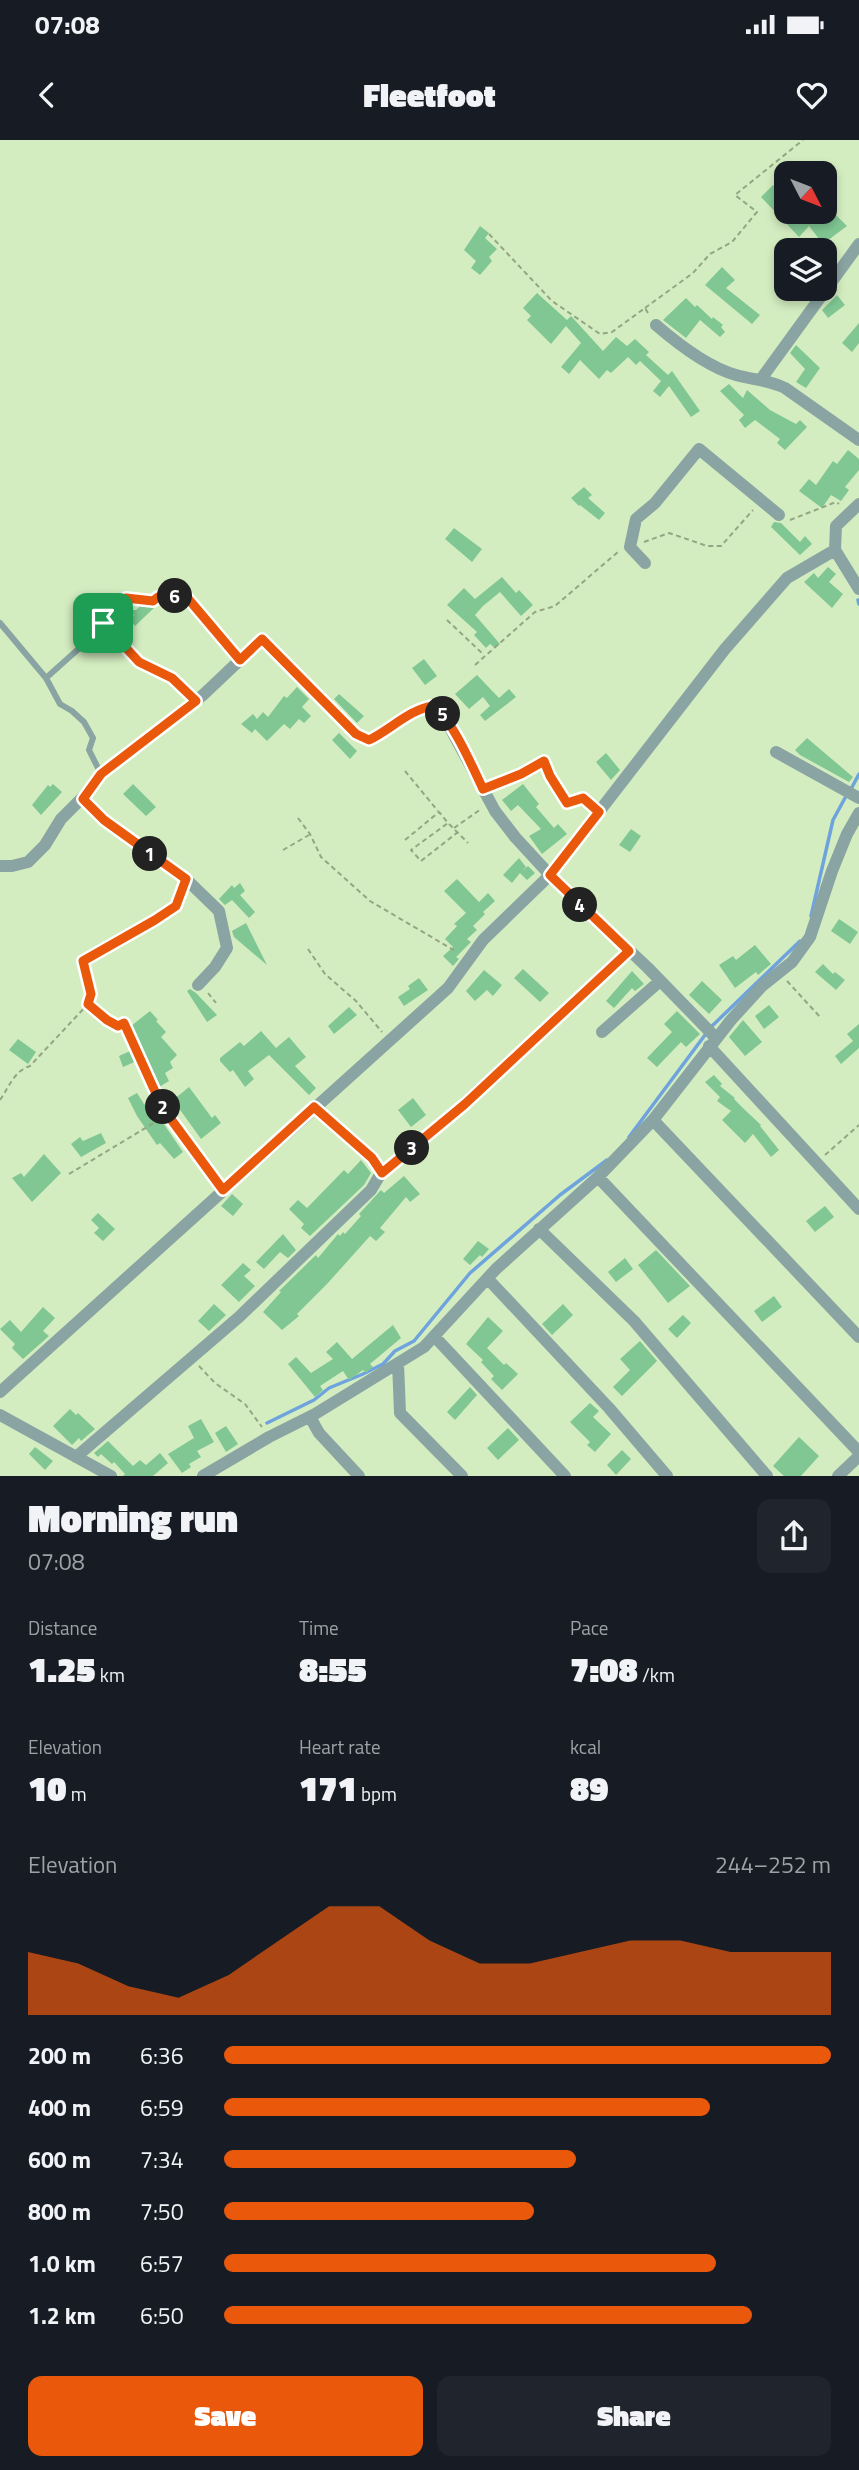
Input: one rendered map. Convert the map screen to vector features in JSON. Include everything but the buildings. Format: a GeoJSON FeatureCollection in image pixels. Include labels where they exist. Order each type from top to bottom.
{"type":"FeatureCollection","features":[{"type":"Feature","properties":{"kind":"street"},"geometry":{"type":"LineString","coordinates":[[761,379],[859,244]]}},
{"type":"Feature","properties":{"kind":"street"},"geometry":{"type":"LineString","coordinates":[[656,325],[684,349],[734,375],[772,381],[785,388],[859,440]]}},
{"type":"Feature","properties":{"kind":"street"},"geometry":{"type":"LineString","coordinates":[[645,563],[630,547],[636,519],[655,503],[699,449],[779,515]]}},
{"type":"Feature","properties":{"kind":"street"},"geometry":{"type":"LineString","coordinates":[[854,507],[836,526],[835,550],[859,588]]}},
{"type":"Feature","properties":{"kind":"street"},"geometry":{"type":"LineString","coordinates":[[0,1392],[448,988],[483,940],[550,875],[725,649],[787,578],[835,550]]}},
{"type":"Feature","properties":{"kind":"street"},"geometry":{"type":"LineString","coordinates":[[0,866],[28,862],[45,845],[61,820],[83,799],[101,774],[196,701],[262,639],[356,734],[369,740],[423,707],[433,706],[441,710],[491,803],[515,837],[550,875],[660,981],[859,1209]]}},
{"type":"Feature","properties":{"kind":"street"},"geometry":{"type":"LineString","coordinates":[[776,752],[859,798]]}},
{"type":"Feature","properties":{"kind":"street"},"geometry":{"type":"LineString","coordinates":[[83,799],[104,820],[186,879],[219,911],[227,948],[215,967],[198,985]]}},
{"type":"Feature","properties":{"kind":"street"},"geometry":{"type":"LineString","coordinates":[[202,1476],[269,1437],[310,1417],[424,1347],[539,1229],[598,1177],[653,1120],[713,1042],[762,986],[792,962],[810,937],[832,871],[859,813]]}},
{"type":"Feature","properties":{"kind":"street"},"geometry":{"type":"LineString","coordinates":[[76,1457],[239,1317],[361,1199],[382,1173],[465,1104],[629,951]]}},
{"type":"Feature","properties":{"kind":"street"},"geometry":{"type":"LineString","coordinates":[[603,1032],[660,981]]}},
{"type":"Feature","properties":{"kind":"street"},"geometry":{"type":"LineString","coordinates":[[314,1107],[372,1158],[382,1173]]}},
{"type":"Feature","properties":{"kind":"street"},"geometry":{"type":"LineString","coordinates":[[653,1120],[859,1337]]}},
{"type":"Feature","properties":{"kind":"street"},"geometry":{"type":"LineString","coordinates":[[598,1177],[859,1454],[838,1476]]}},
{"type":"Feature","properties":{"kind":"street"},"geometry":{"type":"LineString","coordinates":[[539,1229],[634,1321],[768,1476]]}},
{"type":"Feature","properties":{"kind":"street"},"geometry":{"type":"LineString","coordinates":[[488,1279],[609,1408],[667,1476]]}},
{"type":"Feature","properties":{"kind":"street"},"geometry":{"type":"LineString","coordinates":[[434,1336],[565,1476]]}},
{"type":"Feature","properties":{"kind":"street"},"geometry":{"type":"LineString","coordinates":[[398,1363],[400,1413],[462,1476]]}},
{"type":"Feature","properties":{"kind":"street"},"geometry":{"type":"LineString","coordinates":[[0,1415],[111,1476]]}},
{"type":"Feature","properties":{"kind":"street"},"geometry":{"type":"LineString","coordinates":[[310,1417],[319,1433],[359,1476]]}},
{"type":"Feature","properties":{"kind":"lane"},"geometry":{"type":"LineString","coordinates":[[46,678],[84,645],[126,598],[153,601],[158,597],[185,595],[240,660]]}},
{"type":"Feature","properties":{"kind":"lane"},"geometry":{"type":"LineString","coordinates":[[0,623],[46,678],[60,704],[84,722],[93,738],[89,750],[101,774]]}},
{"type":"Feature","properties":{"kind":"lane"},"geometry":{"type":"LineString","coordinates":[[103,623],[139,662],[172,678],[196,701]]}},
{"type":"Feature","properties":{"kind":"path"},"geometry":{"type":"LineString","coordinates":[[489,234],[552,301],[600,334],[612,332],[693,273],[710,254],[732,242],[757,212],[735,195],[803,140]]}},
{"type":"Feature","properties":{"kind":"path"},"geometry":{"type":"LineString","coordinates":[[645,309],[656,325]]}},
{"type":"Feature","properties":{"kind":"path"},"geometry":{"type":"LineString","coordinates":[[779,515],[792,521],[836,502],[854,507]]}},
{"type":"Feature","properties":{"kind":"path"},"geometry":{"type":"LineString","coordinates":[[475,664],[535,612],[555,606],[618,551],[669,533],[707,546],[721,546],[752,509],[761,516]]}},
{"type":"Feature","properties":{"kind":"path"},"geometry":{"type":"LineString","coordinates":[[447,620],[485,656]]}},
{"type":"Feature","properties":{"kind":"path"},"geometry":{"type":"LineString","coordinates":[[483,789],[521,774],[544,761],[567,803],[583,798],[599,812]]}},
{"type":"Feature","properties":{"kind":"path"},"geometry":{"type":"LineString","coordinates":[[405,771],[468,843]]}},
{"type":"Feature","properties":{"kind":"path"},"geometry":{"type":"LineString","coordinates":[[454,828],[491,803]]}},
{"type":"Feature","properties":{"kind":"path"},"geometry":{"type":"LineString","coordinates":[[404,839],[439,812]]}},
{"type":"Feature","properties":{"kind":"path"},"geometry":{"type":"LineString","coordinates":[[298,818],[310,834],[321,858],[370,901],[470,960]]}},
{"type":"Feature","properties":{"kind":"path"},"geometry":{"type":"LineString","coordinates":[[448,823],[411,850],[421,861],[458,832]]}},
{"type":"Feature","properties":{"kind":"path"},"geometry":{"type":"LineString","coordinates":[[283,850],[310,834]]}},
{"type":"Feature","properties":{"kind":"path"},"geometry":{"type":"LineString","coordinates":[[0,1100],[12,1079],[30,1066],[88,1004],[91,994],[83,961],[176,906],[186,879]]}},
{"type":"Feature","properties":{"kind":"path"},"geometry":{"type":"LineString","coordinates":[[308,949],[325,974],[356,1001],[390,1040]]}},
{"type":"Feature","properties":{"kind":"path"},"geometry":{"type":"LineString","coordinates":[[779,973],[821,1018]]}},
{"type":"Feature","properties":{"kind":"path"},"geometry":{"type":"LineString","coordinates":[[88,1004],[118,1026],[124,1023],[168,1115],[223,1190]]}},
{"type":"Feature","properties":{"kind":"path"},"geometry":{"type":"LineString","coordinates":[[69,1174],[168,1115]]}},
{"type":"Feature","properties":{"kind":"path"},"geometry":{"type":"LineString","coordinates":[[817,1163],[859,1125]]}},
{"type":"Feature","properties":{"kind":"path"},"geometry":{"type":"LineString","coordinates":[[191,1359],[215,1383],[245,1404],[269,1437]]}},
{"type":"Feature","properties":{"kind":"waterway"},"geometry":{"type":"LineString","coordinates":[[858,600],[859,604]]}},
{"type":"Feature","properties":{"kind":"waterway"},"geometry":{"type":"LineString","coordinates":[[851,789],[859,774]]}},
{"type":"Feature","properties":{"kind":"waterway"},"geometry":{"type":"LineString","coordinates":[[811,916],[833,820],[845,798]]}},
{"type":"Feature","properties":{"kind":"waterway"},"geometry":{"type":"LineString","coordinates":[[711,1027],[800,941]]}},
{"type":"Feature","properties":{"kind":"waterway"},"geometry":{"type":"LineString","coordinates":[[629,1137],[705,1035]]}},
{"type":"Feature","properties":{"kind":"waterway"},"geometry":{"type":"LineString","coordinates":[[267,1423],[314,1400],[329,1388],[383,1364],[395,1351],[414,1341],[470,1273],[560,1195],[607,1160]]}},
{"type":"Feature","properties":{"kind":"route"},"geometry":{"type":"LineString","coordinates":[[185,595],[240,660],[262,639],[356,734],[369,740],[423,707],[433,706],[441,710],[483,789],[521,774],[544,761],[567,803],[583,798],[599,812],[550,875],[629,951],[465,1104],[382,1173],[372,1158],[314,1107],[223,1190],[162,1107],[124,1023],[118,1026],[88,1004],[91,994],[83,961],[176,906],[186,879],[104,820],[83,799],[101,774],[196,701],[172,678],[139,662],[103,623],[126,598],[153,601],[158,597],[185,595]]}}]}
